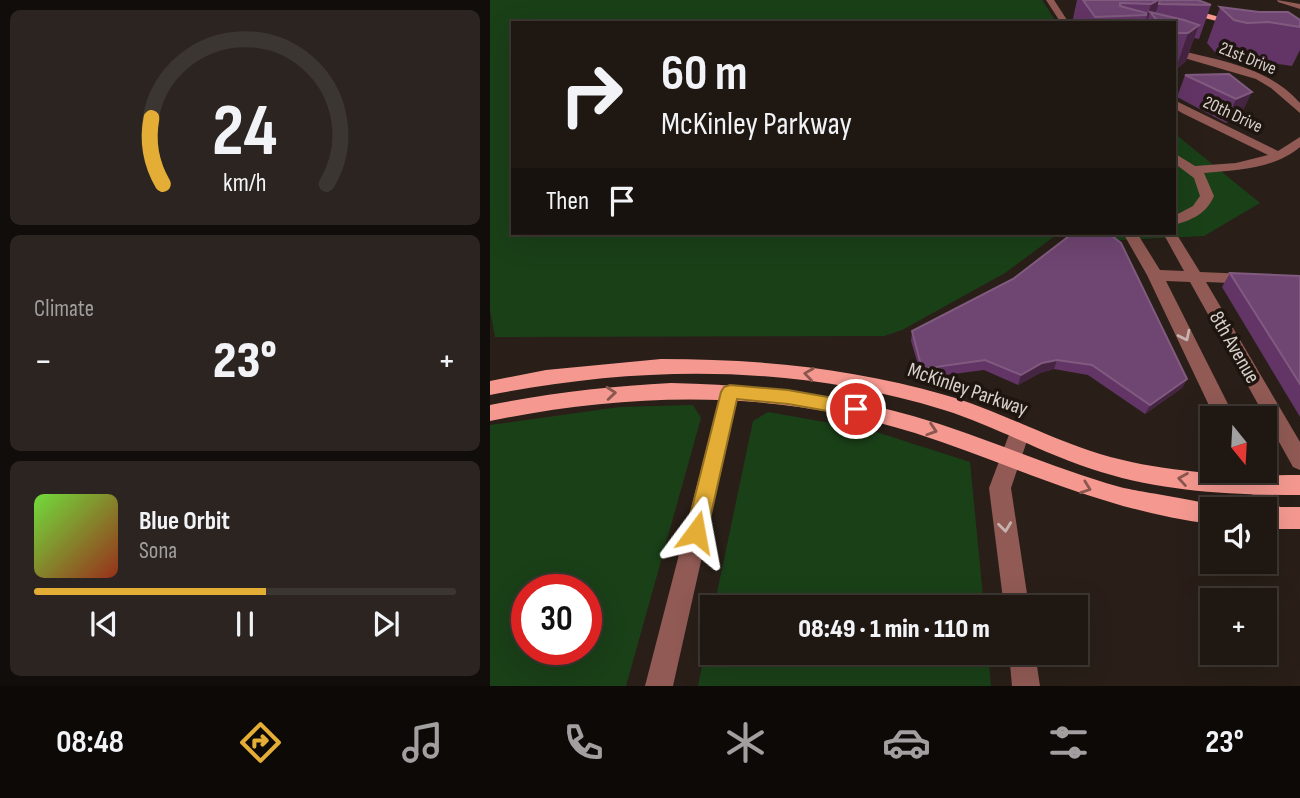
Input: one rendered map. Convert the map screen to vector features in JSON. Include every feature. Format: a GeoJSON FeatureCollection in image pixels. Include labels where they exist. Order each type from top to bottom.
{"type":"FeatureCollection","features":[{"type":"Feature","properties":{"kind":"main road"},"geometry":{"type":"LineString","coordinates":[[1124,1],[1250,30]]}},
{"type":"Feature","properties":{"kind":"main road","name":"McKinley Parkway"},"geometry":{"type":"LineString","coordinates":[[490,388],[614,368],[662,366],[739,368],[819,376],[891,388],[948,404],[1102,463],[1200,480]]}},
{"type":"Feature","properties":{"kind":"main road"},"geometry":{"type":"LineString","coordinates":[[490,413],[605,393],[652,390],[788,397],[879,414],[970,443],[1098,492],[1135,503],[1200,512]]}},
{"type":"Feature","properties":{"kind":"main road","name":"McKinley Parkway"},"geometry":{"type":"LineString","coordinates":[[1278,482],[1300,485]]}},
{"type":"Feature","properties":{"kind":"main road"},"geometry":{"type":"LineString","coordinates":[[1277,518],[1300,519]]}},
{"type":"Feature","properties":{"kind":"street"},"geometry":{"type":"LineString","coordinates":[[1050,0],[1064,21]]}},
{"type":"Feature","properties":{"kind":"street"},"geometry":{"type":"LineString","coordinates":[[1281,0],[1300,7]]}},
{"type":"Feature","properties":{"kind":"street","name":"21st Drive"},"geometry":{"type":"LineString","coordinates":[[1176,53],[1253,75],[1286,94],[1300,110]]}},
{"type":"Feature","properties":{"kind":"street","name":"20th Drive"},"geometry":{"type":"LineString","coordinates":[[1176,104],[1279,156]]}},
{"type":"Feature","properties":{"kind":"street"},"geometry":{"type":"LineString","coordinates":[[1194,170],[1242,165],[1279,156],[1300,141]]}},
{"type":"Feature","properties":{"kind":"street"},"geometry":{"type":"LineString","coordinates":[[1176,158],[1194,170],[1207,189],[1205,202],[1194,213],[1176,219]]}},
{"type":"Feature","properties":{"kind":"street","name":"8th Avenue"},"geometry":{"type":"LineString","coordinates":[[1131,235],[1155,275],[1219,406]]}},
{"type":"Feature","properties":{"kind":"street","name":"8th Avenue"},"geometry":{"type":"LineString","coordinates":[[1171,235],[1300,461]]}},
{"type":"Feature","properties":{"kind":"street"},"geometry":{"type":"LineString","coordinates":[[1155,275],[1300,281]]}},
{"type":"Feature","properties":{"kind":"street"},"geometry":{"type":"LineString","coordinates":[[659,686],[730,392]]}},
{"type":"Feature","properties":{"kind":"street"},"geometry":{"type":"LineString","coordinates":[[1014,595],[1000,488],[1020,432]]}},
{"type":"Feature","properties":{"kind":"street"},"geometry":{"type":"LineString","coordinates":[[1023,665],[1026,686]]}},
{"type":"Feature","properties":{"kind":"green space"},"geometry":{"type":"Polygon","coordinates":[[[490,0],[1042,0],[1056,21],[511,21],[511,235],[1056,235],[1005,273],[902,330],[884,336],[495,337],[490,310],[490,0]]]}},
{"type":"Feature","properties":{"kind":"green space"},"geometry":{"type":"Polygon","coordinates":[[[1176,135],[1260,203],[1204,236],[1120,240],[1098,235],[1176,235],[1176,135]]]}},
{"type":"Feature","properties":{"kind":"green space"},"geometry":{"type":"Polygon","coordinates":[[[693,405],[701,418],[626,686],[490,686],[490,425],[620,407],[693,405]]]}},
{"type":"Feature","properties":{"kind":"green space"},"geometry":{"type":"Polygon","coordinates":[[[768,412],[870,430],[970,462],[983,595],[717,595],[753,421],[768,412]]]}},
{"type":"Feature","properties":{"kind":"green space"},"geometry":{"type":"Polygon","coordinates":[[[702,665],[989,665],[991,686],[698,686],[702,665]]]}},
{"type":"Feature","properties":{"kind":"building"},"geometry":{"type":"Polygon","coordinates":[[[1083,0],[1158,0],[1151,4],[1120,3],[1120,6],[1146,15],[1095,17],[1083,0]]]}},
{"type":"Feature","properties":{"kind":"building"},"geometry":{"type":"Polygon","coordinates":[[[1160,0],[1198,0],[1211,5],[1159,4],[1160,0]]]}},
{"type":"Feature","properties":{"kind":"building"},"geometry":{"type":"Polygon","coordinates":[[[1220,7],[1259,12],[1288,12],[1300,20],[1300,27],[1234,20],[1220,7]]]}},
{"type":"Feature","properties":{"kind":"building"},"geometry":{"type":"Polygon","coordinates":[[[1150,12],[1199,25],[1188,33],[1176,33],[1176,21],[1157,21],[1150,12]]]}},
{"type":"Feature","properties":{"kind":"building"},"geometry":{"type":"Polygon","coordinates":[[[1229,74],[1252,92],[1236,99],[1185,75],[1229,74]]]}},
{"type":"Feature","properties":{"kind":"building"},"geometry":{"type":"Polygon","coordinates":[[[1070,235],[1111,235],[1121,243],[1187,379],[1150,405],[1092,365],[1057,360],[1042,363],[1021,375],[985,360],[922,369],[912,331],[1013,279],[1070,235]]]}},
{"type":"Feature","properties":{"kind":"building"},"geometry":{"type":"Polygon","coordinates":[[[1230,273],[1300,276],[1300,384],[1230,273]]]}},
{"type":"Feature","properties":{"kind":"route"},"geometry":{"type":"LineString","coordinates":[[696,532],[730,392],[788,397],[856,409]]}}]}
